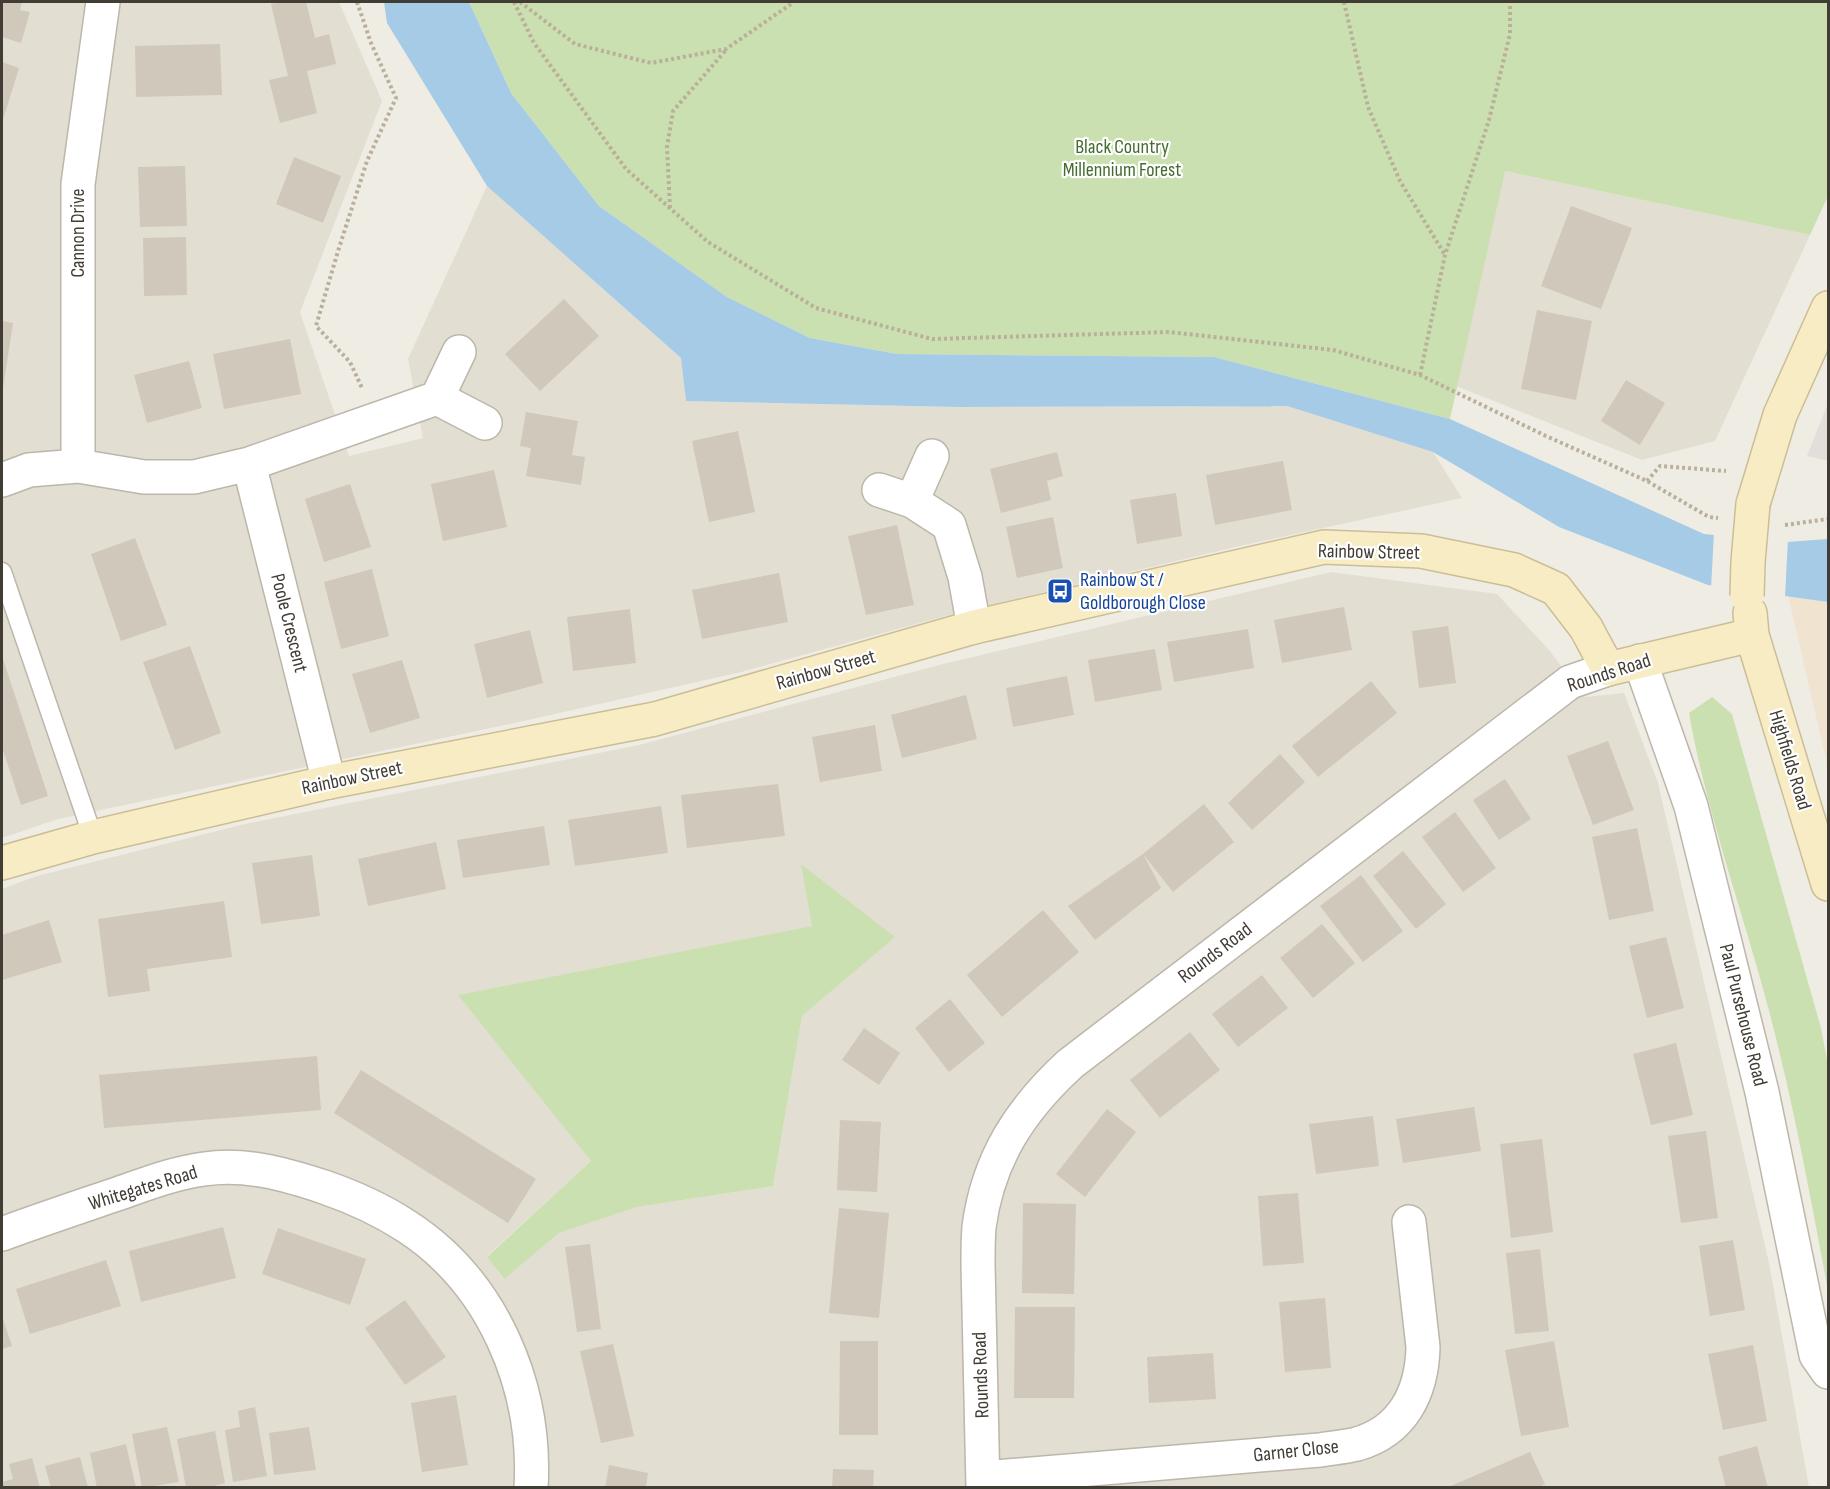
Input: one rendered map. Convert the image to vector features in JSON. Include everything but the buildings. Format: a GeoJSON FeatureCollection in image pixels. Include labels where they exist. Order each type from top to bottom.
{"type":"FeatureCollection","features":[{"type":"Feature","properties":{"kind":"street","name":"Cannon Drive"},"geometry":{"type":"LineString","coordinates":[[78,466],[78,184],[103,2]]}},
{"type":"Feature","properties":{"kind":"street"},"geometry":{"type":"LineString","coordinates":[[1763,500],[1780,415],[1828,308]]}},
{"type":"Feature","properties":{"kind":"street"},"geometry":{"type":"LineString","coordinates":[[437,398],[459,352]]}},
{"type":"Feature","properties":{"kind":"street"},"geometry":{"type":"LineString","coordinates":[[2,480],[29,470],[78,466],[144,477],[194,477],[249,464],[437,398],[485,423]]}},
{"type":"Feature","properties":{"kind":"street"},"geometry":{"type":"LineString","coordinates":[[912,501],[932,456]]}},
{"type":"Feature","properties":{"kind":"street","name":"Poole Crescent"},"geometry":{"type":"LineString","coordinates":[[249,464],[329,782]]}},
{"type":"Feature","properties":{"kind":"street"},"geometry":{"type":"LineString","coordinates":[[879,490],[912,501],[949,525],[964,577],[974,627]]}},
{"type":"Feature","properties":{"kind":"street","name":"Highfields Road"},"geometry":{"type":"LineString","coordinates":[[1763,500],[1748,562],[1748,596],[1752,635],[1828,884]]}},
{"type":"Feature","properties":{"kind":"street","name":"Rainbow Street"},"geometry":{"type":"LineString","coordinates":[[2,863],[93,837],[329,782],[655,719],[974,627],[1324,547],[1421,551],[1514,570],[1556,589],[1586,628],[1608,669]]}},
{"type":"Feature","properties":{"kind":"street","name":"Rounds Road"},"geometry":{"type":"LineString","coordinates":[[983,1483],[979,1228],[986,1191],[999,1156],[1028,1106],[1070,1064],[1570,682],[1608,669],[1752,635]]}},
{"type":"Feature","properties":{"kind":"street","name":"Paul Pursehouse Road"},"geometry":{"type":"LineString","coordinates":[[1640,662],[1691,806],[1762,1092],[1816,1355],[1828,1372]]}},
{"type":"Feature","properties":{"kind":"street","name":"Whitegates Road"},"geometry":{"type":"LineString","coordinates":[[2,1234],[174,1175],[205,1169],[238,1167],[293,1176],[344,1194],[377,1209],[407,1227],[444,1257],[482,1302],[500,1332],[514,1364],[524,1396],[530,1430],[531,1488]]}},
{"type":"Feature","properties":{"kind":"street","name":"Garner Close"},"geometry":{"type":"LineString","coordinates":[[983,1483],[1320,1450],[1359,1443],[1376,1436],[1391,1426],[1413,1399],[1422,1365],[1423,1347],[1409,1222]]}},
{"type":"Feature","properties":{"kind":"lane"},"geometry":{"type":"LineString","coordinates":[[2,572],[93,837]]}},
{"type":"Feature","properties":{"kind":"path"},"geometry":{"type":"LineString","coordinates":[[357,2],[371,43],[396,98],[367,161],[316,326],[350,362],[375,418]]}},
{"type":"Feature","properties":{"kind":"path"},"geometry":{"type":"LineString","coordinates":[[514,2],[534,43],[626,169],[708,242],[816,308],[932,339],[1169,332],[1333,350],[1420,375],[1546,436],[1647,481],[1709,517],[1720,518]]}},
{"type":"Feature","properties":{"kind":"path"},"geometry":{"type":"LineString","coordinates":[[520,2],[575,44],[651,63],[726,49]]}},
{"type":"Feature","properties":{"kind":"path"},"geometry":{"type":"LineString","coordinates":[[670,208],[667,147],[673,111],[726,49],[794,2]]}},
{"type":"Feature","properties":{"kind":"path"},"geometry":{"type":"LineString","coordinates":[[1344,2],[1368,107],[1400,181],[1445,255]]}},
{"type":"Feature","properties":{"kind":"path"},"geometry":{"type":"LineString","coordinates":[[1420,375],[1445,255],[1489,120],[1510,34],[1510,2]]}},
{"type":"Feature","properties":{"kind":"path"},"geometry":{"type":"LineString","coordinates":[[1647,481],[1660,466],[1763,500],[1785,525],[1828,519]]}},
{"type":"Feature","properties":{"kind":"shaded area"},"geometry":{"type":"Polygon","coordinates":[[[2,2],[339,2],[382,101],[300,312],[349,456],[423,438],[408,359],[487,186],[681,358],[686,401],[959,407],[1287,406],[1433,452],[1462,498],[1240,546],[960,612],[741,672],[515,723],[58,819],[2,838],[2,2]]]}},
{"type":"Feature","properties":{"kind":"shaded area"},"geometry":{"type":"Polygon","coordinates":[[[1505,171],[1810,235],[1715,441],[1642,460],[1441,380],[1505,171]]]}},
{"type":"Feature","properties":{"kind":"shaded area"},"geometry":{"type":"Polygon","coordinates":[[[1828,403],[1828,461],[1807,456],[1828,403]]]}},
{"type":"Feature","properties":{"kind":"shaded area"},"geometry":{"type":"Polygon","coordinates":[[[1331,572],[1497,594],[1549,650],[1585,697],[1624,693],[1658,783],[1769,1263],[1809,1487],[2,1488],[2,889],[37,876],[245,824],[639,745],[943,664],[1331,572]],[[802,865],[813,926],[459,995],[591,1161],[487,1256],[503,1279],[559,1233],[637,1207],[773,1186],[802,1016],[894,937],[802,865]]]}},
{"type":"Feature","properties":{"kind":"shaded area"},"geometry":{"type":"Polygon","coordinates":[[[1788,595],[1828,602],[1828,768],[1788,595]]]}},
{"type":"Feature","properties":{"kind":"green space","name":"Black Country Millennium Forest"},"geometry":{"type":"Polygon","coordinates":[[[469,2],[1828,2],[1828,196],[1810,235],[1505,171],[1450,419],[1214,357],[897,354],[810,338],[727,297],[599,206],[511,93],[469,2]]]}},
{"type":"Feature","properties":{"kind":"green space"},"geometry":{"type":"Polygon","coordinates":[[[1712,697],[1732,714],[1821,1028],[1828,1065],[1828,1291],[1781,1061],[1762,985],[1704,782],[1689,713],[1712,697]]]}},
{"type":"Feature","properties":{"kind":"green space"},"geometry":{"type":"Polygon","coordinates":[[[801,864],[895,937],[802,1016],[773,1186],[637,1207],[559,1233],[504,1279],[487,1257],[591,1161],[458,995],[812,926],[801,864]]]}},
{"type":"Feature","properties":{"kind":"water"},"geometry":{"type":"Polygon","coordinates":[[[384,2],[469,2],[511,93],[599,206],[727,297],[810,338],[897,354],[1214,357],[1450,419],[1704,534],[1787,542],[1828,539],[1828,602],[1708,585],[1559,527],[1433,452],[1287,406],[959,407],[686,401],[681,358],[487,186],[387,23],[384,2]]]}},
{"type":"Feature","properties":{"kind":"pier"},"geometry":{"type":"Polygon","coordinates":[[[1714,532],[1788,538],[1785,598],[1711,589],[1714,532]]]}},
{"type":"Feature","properties":{"kind":"place","name":"Rainbow St / Goldborough Close"},"geometry":{"type":"Point","coordinates":[1060,591]}}]}
